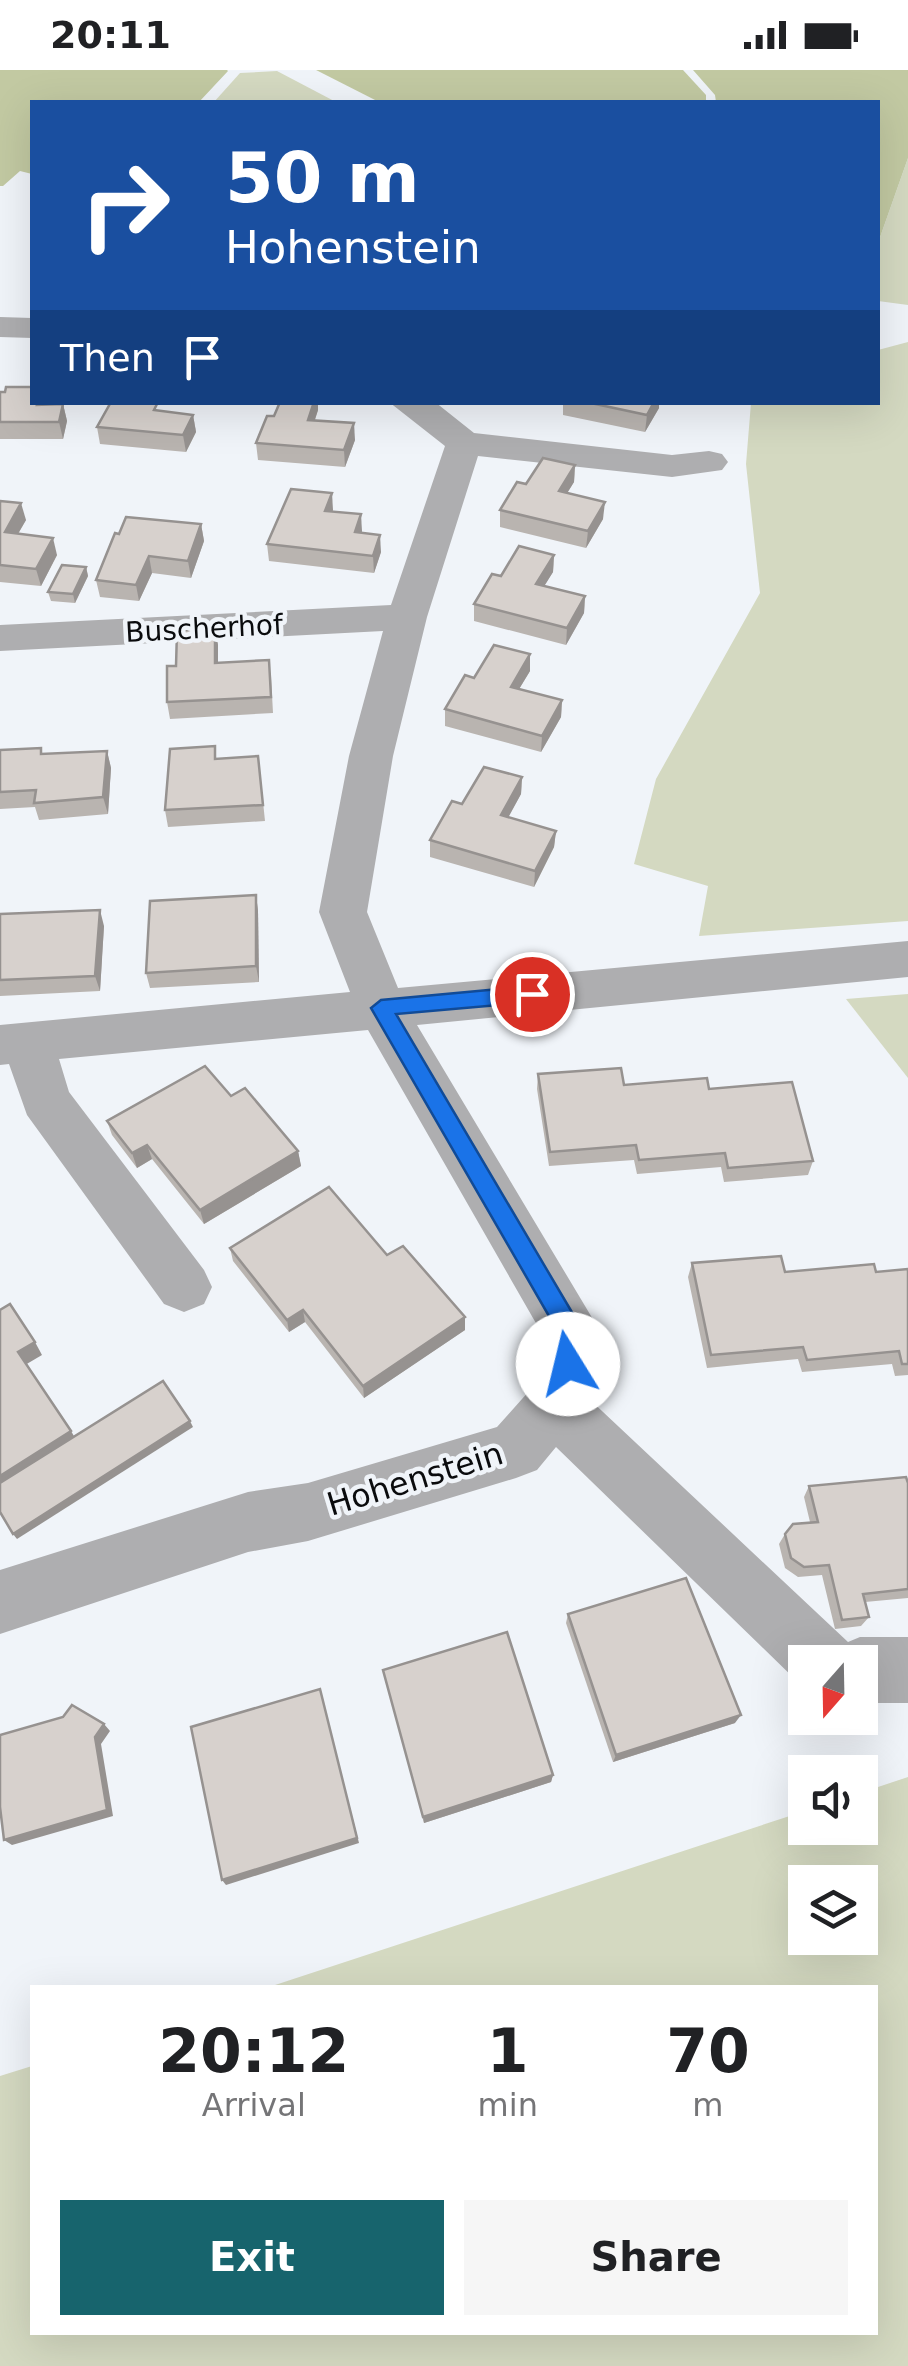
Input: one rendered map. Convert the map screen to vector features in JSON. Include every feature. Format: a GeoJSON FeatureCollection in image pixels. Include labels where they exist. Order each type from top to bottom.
{"type":"FeatureCollection","features":[{"type":"Feature","properties":{"kind":"street"},"geometry":{"type":"LineString","coordinates":[[0,327],[30,328]]}},
{"type":"Feature","properties":{"kind":"street"},"geometry":{"type":"LineString","coordinates":[[413,405],[464,443],[672,466],[710,462]]}},
{"type":"Feature","properties":{"kind":"street"},"geometry":{"type":"LineString","coordinates":[[381,1008],[343,912],[371,756],[407,617],[464,443]]}},
{"type":"Feature","properties":{"kind":"street","name":"Buscherhof"},"geometry":{"type":"LineString","coordinates":[[0,638],[407,617]]}},
{"type":"Feature","properties":{"kind":"street"},"geometry":{"type":"LineString","coordinates":[[184,1286],[45,1100],[15,1044],[908,959]]}},
{"type":"Feature","properties":{"kind":"street","name":"Hohenstein"},"geometry":{"type":"LineString","coordinates":[[0,1602],[248,1522],[308,1512],[516,1450],[554,1405],[568,1364],[565,1322],[381,1008]]}},
{"type":"Feature","properties":{"kind":"street"},"geometry":{"type":"LineString","coordinates":[[554,1405],[806,1645]]}},
{"type":"Feature","properties":{"kind":"street"},"geometry":{"type":"LineString","coordinates":[[878,1670],[908,1670]]}},
{"type":"Feature","properties":{"kind":"green space"},"geometry":{"type":"Polygon","coordinates":[[[0,70],[228,71],[201,100],[30,100],[30,174],[20,171],[0,186],[0,70]]]}},
{"type":"Feature","properties":{"kind":"green space"},"geometry":{"type":"Polygon","coordinates":[[[316,70],[683,70],[706,95],[706,100],[375,100],[316,70]]]}},
{"type":"Feature","properties":{"kind":"green space"},"geometry":{"type":"Polygon","coordinates":[[[693,70],[908,70],[908,158],[880,237],[880,100],[716,100],[693,70]]]}},
{"type":"Feature","properties":{"kind":"green space"},"geometry":{"type":"Polygon","coordinates":[[[277,71],[332,100],[216,100],[240,73],[277,71]]]}},
{"type":"Feature","properties":{"kind":"green space"},"geometry":{"type":"Polygon","coordinates":[[[908,158],[908,305],[880,301],[880,237],[908,158]]]}},
{"type":"Feature","properties":{"kind":"green space"},"geometry":{"type":"Polygon","coordinates":[[[908,342],[908,921],[699,936],[708,886],[634,864],[656,779],[760,593],[746,464],[751,405],[880,405],[880,349],[908,342]]]}},
{"type":"Feature","properties":{"kind":"green space"},"geometry":{"type":"Polygon","coordinates":[[[908,994],[908,1078],[846,999],[908,994]]]}},
{"type":"Feature","properties":{"kind":"green space"},"geometry":{"type":"Polygon","coordinates":[[[908,1777],[908,2366],[0,2366],[0,2076],[30,2067],[30,2335],[878,2335],[878,1985],[275,1985],[788,1817],[788,1845],[878,1845],[878,1787],[908,1777]]]}},
{"type":"Feature","properties":{"kind":"building"},"geometry":{"type":"Polygon","coordinates":[[[6,387],[30,387],[30,405],[63,405],[59,422],[0,422],[0,392],[5,392],[6,387]]]}},
{"type":"Feature","properties":{"kind":"building"},"geometry":{"type":"Polygon","coordinates":[[[109,405],[156,405],[154,410],[193,415],[183,435],[97,427],[109,405]]]}},
{"type":"Feature","properties":{"kind":"building"},"geometry":{"type":"Polygon","coordinates":[[[279,405],[313,405],[308,420],[354,423],[344,450],[256,443],[267,416],[274,416],[279,405]]]}},
{"type":"Feature","properties":{"kind":"building"},"geometry":{"type":"Polygon","coordinates":[[[600,405],[652,405],[647,415],[600,405]]]}},
{"type":"Feature","properties":{"kind":"building"},"geometry":{"type":"Polygon","coordinates":[[[543,458],[575,465],[559,491],[605,502],[588,531],[500,510],[517,482],[526,484],[543,458]]]}},
{"type":"Feature","properties":{"kind":"building"},"geometry":{"type":"Polygon","coordinates":[[[291,489],[332,493],[325,511],[361,514],[355,532],[380,535],[373,556],[267,544],[291,489]]]}},
{"type":"Feature","properties":{"kind":"building"},"geometry":{"type":"Polygon","coordinates":[[[0,501],[21,503],[5,532],[53,538],[36,569],[0,565],[0,501]]]}},
{"type":"Feature","properties":{"kind":"building"},"geometry":{"type":"Polygon","coordinates":[[[126,517],[201,524],[188,561],[149,556],[136,585],[96,580],[115,533],[119,534],[126,517]]]}},
{"type":"Feature","properties":{"kind":"building"},"geometry":{"type":"Polygon","coordinates":[[[519,546],[554,555],[536,584],[585,596],[567,628],[474,604],[492,574],[501,576],[519,546]]]}},
{"type":"Feature","properties":{"kind":"building"},"geometry":{"type":"Polygon","coordinates":[[[62,565],[86,567],[73,594],[48,592],[62,565]]]}},
{"type":"Feature","properties":{"kind":"building"},"geometry":{"type":"Polygon","coordinates":[[[215,628],[215,663],[269,660],[271,697],[167,702],[167,666],[176,666],[177,631],[215,628]]]}},
{"type":"Feature","properties":{"kind":"building"},"geometry":{"type":"Polygon","coordinates":[[[494,645],[530,654],[511,687],[562,700],[542,736],[445,709],[465,675],[474,678],[494,645]]]}},
{"type":"Feature","properties":{"kind":"building"},"geometry":{"type":"Polygon","coordinates":[[[215,746],[215,759],[258,756],[263,805],[165,810],[170,749],[215,746]]]}},
{"type":"Feature","properties":{"kind":"building"},"geometry":{"type":"Polygon","coordinates":[[[41,748],[41,754],[107,751],[103,797],[34,803],[36,790],[0,792],[0,750],[41,748]]]}},
{"type":"Feature","properties":{"kind":"building"},"geometry":{"type":"Polygon","coordinates":[[[484,767],[522,777],[501,815],[556,831],[535,871],[430,840],[452,801],[462,804],[484,767]]]}},
{"type":"Feature","properties":{"kind":"building"},"geometry":{"type":"Polygon","coordinates":[[[256,895],[256,966],[146,973],[150,901],[256,895]]]}},
{"type":"Feature","properties":{"kind":"building"},"geometry":{"type":"Polygon","coordinates":[[[100,910],[95,976],[0,980],[0,914],[100,910]]]}},
{"type":"Feature","properties":{"kind":"building"},"geometry":{"type":"Polygon","coordinates":[[[205,1066],[231,1096],[245,1088],[298,1151],[200,1210],[147,1145],[132,1153],[107,1121],[205,1066]]]}},
{"type":"Feature","properties":{"kind":"building"},"geometry":{"type":"Polygon","coordinates":[[[621,1068],[624,1085],[707,1078],[709,1089],[792,1082],[813,1161],[728,1168],[725,1153],[639,1160],[636,1145],[550,1152],[538,1074],[621,1068]]]}},
{"type":"Feature","properties":{"kind":"building"},"geometry":{"type":"Polygon","coordinates":[[[329,1187],[387,1255],[403,1246],[465,1317],[363,1386],[303,1310],[287,1320],[230,1248],[329,1187]]]}},
{"type":"Feature","properties":{"kind":"building"},"geometry":{"type":"Polygon","coordinates":[[[781,1256],[785,1272],[874,1264],[876,1272],[908,1269],[908,1364],[902,1364],[899,1351],[807,1360],[803,1347],[711,1355],[692,1263],[781,1256]]]}},
{"type":"Feature","properties":{"kind":"building"},"geometry":{"type":"Polygon","coordinates":[[[10,1304],[35,1342],[18,1352],[71,1431],[0,1476],[0,1310],[10,1304]]]}},
{"type":"Feature","properties":{"kind":"building"},"geometry":{"type":"Polygon","coordinates":[[[163,1381],[190,1421],[13,1534],[0,1512],[0,1483],[163,1381]]]}},
{"type":"Feature","properties":{"kind":"building"},"geometry":{"type":"Polygon","coordinates":[[[906,1477],[908,1589],[863,1594],[869,1617],[842,1620],[829,1565],[804,1567],[791,1558],[785,1534],[793,1524],[818,1522],[809,1486],[906,1477]]]}},
{"type":"Feature","properties":{"kind":"building"},"geometry":{"type":"Polygon","coordinates":[[[686,1578],[741,1715],[616,1755],[568,1614],[686,1578]]]}},
{"type":"Feature","properties":{"kind":"building"},"geometry":{"type":"Polygon","coordinates":[[[507,1632],[553,1775],[423,1817],[383,1670],[507,1632]]]}},
{"type":"Feature","properties":{"kind":"building"},"geometry":{"type":"Polygon","coordinates":[[[320,1689],[357,1838],[222,1880],[191,1727],[320,1689]]]}},
{"type":"Feature","properties":{"kind":"building"},"geometry":{"type":"Polygon","coordinates":[[[72,1705],[104,1724],[95,1737],[107,1810],[4,1840],[0,1735],[63,1717],[72,1705]]]}},
{"type":"Feature","properties":{"kind":"route"},"geometry":{"type":"LineString","coordinates":[[532,994],[381,1008],[565,1322],[568,1364]]}}]}
